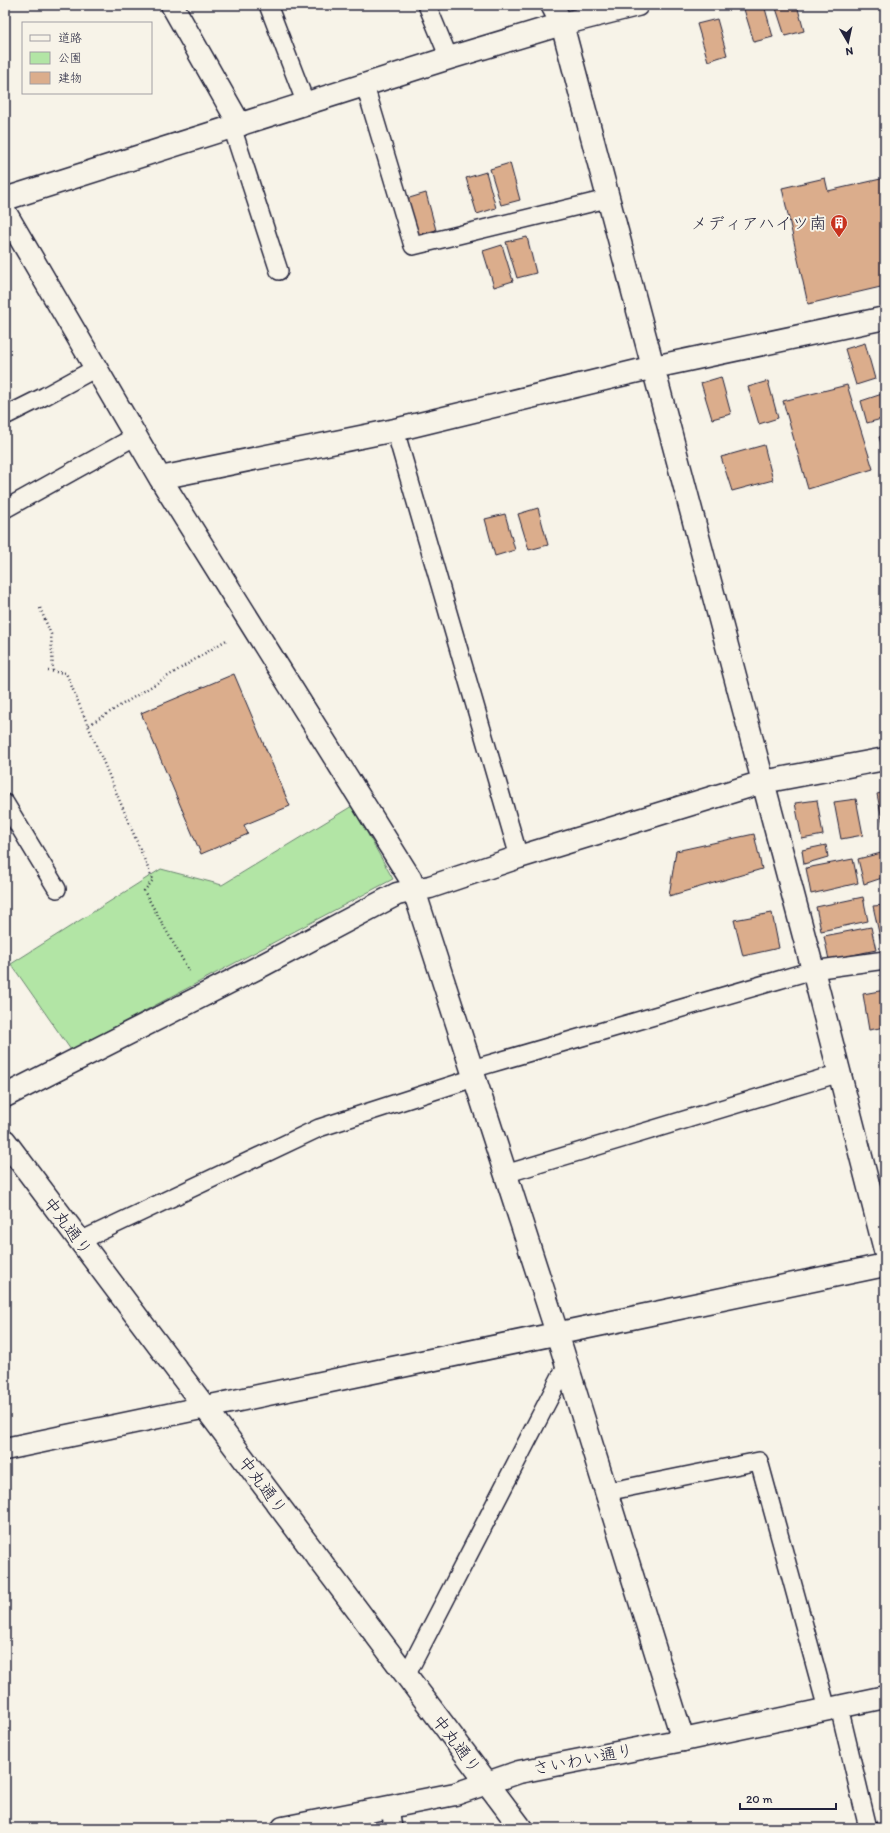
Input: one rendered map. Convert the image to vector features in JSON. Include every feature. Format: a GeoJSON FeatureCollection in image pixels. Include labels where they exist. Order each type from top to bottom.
{"type":"FeatureCollection","features":[{"type":"Feature","properties":{"kind":"street"},"geometry":{"type":"LineString","coordinates":[[172,5],[236,126]]}},
{"type":"Feature","properties":{"kind":"street"},"geometry":{"type":"LineString","coordinates":[[552,5],[562,24],[607,199],[654,367],[814,970],[885,1250]]}},
{"type":"Feature","properties":{"kind":"street"},"geometry":{"type":"LineString","coordinates":[[5,199],[365,86],[449,58],[562,24],[637,5]]}},
{"type":"Feature","properties":{"kind":"street"},"geometry":{"type":"LineString","coordinates":[[5,212],[160,478],[250,625],[410,878],[567,1364],[682,1740]]}},
{"type":"Feature","properties":{"kind":"street"},"geometry":{"type":"LineString","coordinates":[[160,478],[395,430],[654,367],[885,318]]}},
{"type":"Feature","properties":{"kind":"street"},"geometry":{"type":"LineString","coordinates":[[5,1096],[263,965],[397,894],[430,887],[519,857],[763,782],[885,759]]}},
{"type":"Feature","properties":{"kind":"street","name":"中丸通り"},"geometry":{"type":"LineString","coordinates":[[5,1141],[521,1828]]}},
{"type":"Feature","properties":{"kind":"street"},"geometry":{"type":"LineString","coordinates":[[5,1449],[885,1265]]}},
{"type":"Feature","properties":{"kind":"street","name":"さいわい通り"},"geometry":{"type":"LineString","coordinates":[[283,1828],[392,1818],[519,1772],[682,1740],[885,1697]]}},
{"type":"Feature","properties":{"kind":"lane"},"geometry":{"type":"LineString","coordinates":[[268,5],[306,104]]}},
{"type":"Feature","properties":{"kind":"lane"},"geometry":{"type":"LineString","coordinates":[[428,5],[449,58]]}},
{"type":"Feature","properties":{"kind":"lane"},"geometry":{"type":"LineString","coordinates":[[365,86],[413,246],[607,199]]}},
{"type":"Feature","properties":{"kind":"lane"},"geometry":{"type":"LineString","coordinates":[[236,126],[279,272]]}},
{"type":"Feature","properties":{"kind":"lane"},"geometry":{"type":"LineString","coordinates":[[5,416],[96,368]]}},
{"type":"Feature","properties":{"kind":"lane"},"geometry":{"type":"LineString","coordinates":[[395,430],[519,857]]}},
{"type":"Feature","properties":{"kind":"lane"},"geometry":{"type":"LineString","coordinates":[[5,509],[136,436]]}},
{"type":"Feature","properties":{"kind":"lane"},"geometry":{"type":"LineString","coordinates":[[5,803],[57,889]]}},
{"type":"Feature","properties":{"kind":"lane"},"geometry":{"type":"LineString","coordinates":[[80,1241],[319,1128],[473,1073],[814,970],[885,960]]}},
{"type":"Feature","properties":{"kind":"lane"},"geometry":{"type":"LineString","coordinates":[[505,1174],[840,1073]]}},
{"type":"Feature","properties":{"kind":"lane"},"geometry":{"type":"LineString","coordinates":[[406,1676],[567,1364]]}},
{"type":"Feature","properties":{"kind":"lane"},"geometry":{"type":"LineString","coordinates":[[606,1492],[759,1461],[868,1828]]}},
{"type":"Feature","properties":{"kind":"path"},"geometry":{"type":"LineString","coordinates":[[40,608],[51,634],[54,671]]}},
{"type":"Feature","properties":{"kind":"path"},"geometry":{"type":"LineString","coordinates":[[89,725],[250,625]]}},
{"type":"Feature","properties":{"kind":"path"},"geometry":{"type":"LineString","coordinates":[[48,671],[66,673],[153,880],[144,891],[202,995]]}},
{"type":"Feature","properties":{"kind":"green space"},"geometry":{"type":"Polygon","coordinates":[[[352,806],[393,879],[71,1050],[11,964],[161,869],[222,885],[352,806]]]}},
{"type":"Feature","properties":{"kind":"building"},"geometry":{"type":"Polygon","coordinates":[[[764,5],[773,37],[754,42],[743,6],[764,5]]]}},
{"type":"Feature","properties":{"kind":"building"},"geometry":{"type":"Polygon","coordinates":[[[775,5],[797,5],[804,31],[785,36],[775,5]]]}},
{"type":"Feature","properties":{"kind":"building"},"geometry":{"type":"Polygon","coordinates":[[[717,19],[727,55],[708,61],[697,24],[717,19]]]}},
{"type":"Feature","properties":{"kind":"building"},"geometry":{"type":"Polygon","coordinates":[[[510,163],[520,200],[501,205],[490,169],[510,163]]]}},
{"type":"Feature","properties":{"kind":"building"},"geometry":{"type":"Polygon","coordinates":[[[486,172],[496,208],[477,214],[466,178],[486,172]]]}},
{"type":"Feature","properties":{"kind":"building","name":"メディアハイツ南"},"geometry":{"type":"Polygon","coordinates":[[[825,178],[828,191],[885,178],[885,286],[808,304],[782,188],[825,178]]]}},
{"type":"Feature","properties":{"kind":"building"},"geometry":{"type":"Polygon","coordinates":[[[426,193],[436,230],[417,235],[406,199],[426,193]]]}},
{"type":"Feature","properties":{"kind":"building"},"geometry":{"type":"Polygon","coordinates":[[[527,237],[536,273],[517,278],[506,242],[527,237]]]}},
{"type":"Feature","properties":{"kind":"building"},"geometry":{"type":"Polygon","coordinates":[[[502,245],[513,281],[494,287],[483,251],[502,245]]]}},
{"type":"Feature","properties":{"kind":"building"},"geometry":{"type":"Polygon","coordinates":[[[865,343],[875,379],[856,385],[845,349],[865,343]]]}},
{"type":"Feature","properties":{"kind":"building"},"geometry":{"type":"Polygon","coordinates":[[[721,377],[731,414],[712,419],[701,383],[721,377]]]}},
{"type":"Feature","properties":{"kind":"building"},"geometry":{"type":"Polygon","coordinates":[[[768,381],[778,418],[759,424],[748,387],[768,381]]]}},
{"type":"Feature","properties":{"kind":"building"},"geometry":{"type":"Polygon","coordinates":[[[847,385],[873,469],[808,489],[783,401],[847,385]]]}},
{"type":"Feature","properties":{"kind":"building"},"geometry":{"type":"Polygon","coordinates":[[[885,393],[885,418],[867,423],[861,401],[885,393]]]}},
{"type":"Feature","properties":{"kind":"building"},"geometry":{"type":"Polygon","coordinates":[[[885,435],[885,458],[879,437],[885,435]]]}},
{"type":"Feature","properties":{"kind":"building"},"geometry":{"type":"Polygon","coordinates":[[[764,445],[773,480],[732,491],[721,457],[764,445]]]}},
{"type":"Feature","properties":{"kind":"building"},"geometry":{"type":"Polygon","coordinates":[[[538,508],[548,545],[529,550],[518,514],[538,508]]]}},
{"type":"Feature","properties":{"kind":"building"},"geometry":{"type":"Polygon","coordinates":[[[505,514],[515,550],[495,556],[485,519],[505,514]]]}},
{"type":"Feature","properties":{"kind":"building"},"geometry":{"type":"Polygon","coordinates":[[[234,674],[290,806],[244,825],[248,834],[201,854],[141,713],[234,674]]]}},
{"type":"Feature","properties":{"kind":"building"},"geometry":{"type":"Polygon","coordinates":[[[885,792],[885,828],[884,829],[877,794],[885,792]]]}},
{"type":"Feature","properties":{"kind":"building"},"geometry":{"type":"Polygon","coordinates":[[[856,799],[863,835],[841,839],[834,802],[856,799]]]}},
{"type":"Feature","properties":{"kind":"building"},"geometry":{"type":"Polygon","coordinates":[[[817,800],[823,835],[802,839],[795,803],[817,800]]]}},
{"type":"Feature","properties":{"kind":"building"},"geometry":{"type":"Polygon","coordinates":[[[754,834],[762,869],[669,896],[676,851],[754,834]]]}},
{"type":"Feature","properties":{"kind":"building"},"geometry":{"type":"Polygon","coordinates":[[[826,845],[828,857],[804,864],[802,850],[826,845]]]}},
{"type":"Feature","properties":{"kind":"building"},"geometry":{"type":"Polygon","coordinates":[[[885,852],[885,877],[864,884],[858,859],[885,852]]]}},
{"type":"Feature","properties":{"kind":"building"},"geometry":{"type":"Polygon","coordinates":[[[853,859],[858,883],[811,894],[806,868],[853,859]]]}},
{"type":"Feature","properties":{"kind":"building"},"geometry":{"type":"Polygon","coordinates":[[[863,897],[868,921],[821,931],[816,907],[863,897]]]}},
{"type":"Feature","properties":{"kind":"building"},"geometry":{"type":"Polygon","coordinates":[[[885,905],[885,942],[881,942],[873,906],[885,905]]]}},
{"type":"Feature","properties":{"kind":"building"},"geometry":{"type":"Polygon","coordinates":[[[772,913],[779,948],[743,956],[734,920],[772,913]]]}},
{"type":"Feature","properties":{"kind":"building"},"geometry":{"type":"Polygon","coordinates":[[[871,927],[876,950],[829,960],[824,936],[871,927]]]}},
{"type":"Feature","properties":{"kind":"building"},"geometry":{"type":"Polygon","coordinates":[[[885,990],[885,1027],[869,1030],[863,994],[885,990]]]}},
{"type":"Feature","properties":{"kind":"place","name":"メディアハイツ南"},"geometry":{"type":"Point","coordinates":[839,238]}}]}
